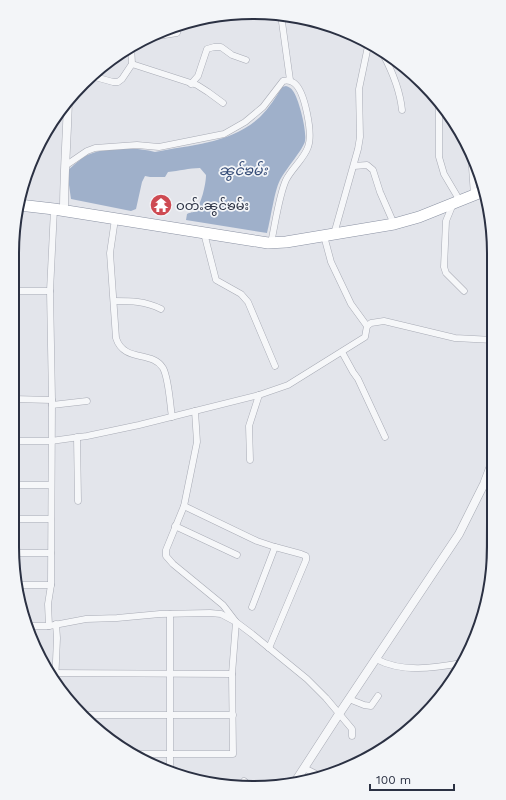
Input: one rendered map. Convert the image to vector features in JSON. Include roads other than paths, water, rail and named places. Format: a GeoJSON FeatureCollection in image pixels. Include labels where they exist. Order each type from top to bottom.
{"type":"FeatureCollection","features":[{"type":"Feature","properties":{"kind":"highway"},"geometry":{"type":"LineString","coordinates":[[23,206],[204,233],[271,242],[286,242],[394,224],[419,217],[479,193]]}},
{"type":"Feature","properties":{"kind":"street"},"geometry":{"type":"LineString","coordinates":[[282,21],[290,80]]}},
{"type":"Feature","properties":{"kind":"street"},"geometry":{"type":"LineString","coordinates":[[191,84],[198,76],[207,50],[214,47],[220,47],[232,55],[246,60]]}},
{"type":"Feature","properties":{"kind":"street"},"geometry":{"type":"LineString","coordinates":[[19,441],[51,441],[77,437],[139,425],[259,395],[288,386],[365,337],[367,326],[351,304],[331,262],[329,235],[354,166],[358,149],[360,137],[359,89],[367,49]]}},
{"type":"Feature","properties":{"kind":"street"},"geometry":{"type":"LineString","coordinates":[[98,78],[113,82],[118,82],[122,79],[132,64],[131,53]]}},
{"type":"Feature","properties":{"kind":"street"},"geometry":{"type":"LineString","coordinates":[[386,60],[393,74],[395,85],[400,96],[402,110]]}},
{"type":"Feature","properties":{"kind":"street"},"geometry":{"type":"LineString","coordinates":[[132,64],[191,84],[208,92],[223,103]]}},
{"type":"Feature","properties":{"kind":"street"},"geometry":{"type":"LineString","coordinates":[[65,166],[72,163],[86,151],[95,148],[137,145],[159,147],[224,134],[245,122],[263,107],[283,81],[290,80],[296,84],[306,109],[310,138],[308,148],[302,158],[291,170],[285,182],[271,242]]}},
{"type":"Feature","properties":{"kind":"street"},"geometry":{"type":"LineString","coordinates":[[49,626],[48,604],[51,585],[52,402],[50,291],[65,166],[68,110]]}},
{"type":"Feature","properties":{"kind":"street"},"geometry":{"type":"LineString","coordinates":[[439,111],[439,157],[444,174],[457,202],[446,220],[444,267],[446,273],[464,291]]}},
{"type":"Feature","properties":{"kind":"street"},"geometry":{"type":"LineString","coordinates":[[354,166],[367,165],[373,170],[380,192],[394,224]]}},
{"type":"Feature","properties":{"kind":"street"},"geometry":{"type":"LineString","coordinates":[[475,178],[479,193]]}},
{"type":"Feature","properties":{"kind":"street"},"geometry":{"type":"LineString","coordinates":[[115,219],[110,253],[116,338],[118,344],[123,350],[151,360],[162,367],[166,375],[172,417]]}},
{"type":"Feature","properties":{"kind":"street"},"geometry":{"type":"LineString","coordinates":[[204,233],[216,280],[241,294],[248,302],[275,366]]}},
{"type":"Feature","properties":{"kind":"street"},"geometry":{"type":"LineString","coordinates":[[19,291],[50,291]]}},
{"type":"Feature","properties":{"kind":"street"},"geometry":{"type":"LineString","coordinates":[[114,301],[135,301],[152,304],[161,309]]}},
{"type":"Feature","properties":{"kind":"street"},"geometry":{"type":"LineString","coordinates":[[367,326],[371,323],[384,321],[455,338],[487,340]]}},
{"type":"Feature","properties":{"kind":"street"},"geometry":{"type":"LineString","coordinates":[[342,352],[358,379],[385,437]]}},
{"type":"Feature","properties":{"kind":"street"},"geometry":{"type":"LineString","coordinates":[[250,460],[249,426],[259,395]]}},
{"type":"Feature","properties":{"kind":"street"},"geometry":{"type":"LineString","coordinates":[[19,399],[52,402],[87,401]]}},
{"type":"Feature","properties":{"kind":"street"},"geometry":{"type":"LineString","coordinates":[[144,754],[233,754],[232,674],[236,622],[223,605],[166,556],[166,550],[184,506],[197,442],[195,411]]}},
{"type":"Feature","properties":{"kind":"street"},"geometry":{"type":"LineString","coordinates":[[77,437],[78,501]]}},
{"type":"Feature","properties":{"kind":"street"},"geometry":{"type":"LineString","coordinates":[[19,485],[51,485]]}},
{"type":"Feature","properties":{"kind":"street"},"geometry":{"type":"LineString","coordinates":[[298,777],[487,490]]}},
{"type":"Feature","properties":{"kind":"street"},"geometry":{"type":"LineString","coordinates":[[184,506],[257,541],[306,556],[306,560],[269,648]]}},
{"type":"Feature","properties":{"kind":"street"},"geometry":{"type":"LineString","coordinates":[[19,519],[51,518]]}},
{"type":"Feature","properties":{"kind":"street"},"geometry":{"type":"LineString","coordinates":[[175,526],[237,556]]}},
{"type":"Feature","properties":{"kind":"street"},"geometry":{"type":"LineString","coordinates":[[252,607],[275,547]]}},
{"type":"Feature","properties":{"kind":"street"},"geometry":{"type":"LineString","coordinates":[[19,553],[51,553]]}},
{"type":"Feature","properties":{"kind":"street"},"geometry":{"type":"LineString","coordinates":[[22,585],[51,585]]}},
{"type":"Feature","properties":{"kind":"street"},"geometry":{"type":"LineString","coordinates":[[170,614],[170,766]]}},
{"type":"Feature","properties":{"kind":"street"},"geometry":{"type":"LineString","coordinates":[[33,626],[49,626],[86,619],[170,614],[221,614],[236,622],[307,679],[352,729],[352,736]]}},
{"type":"Feature","properties":{"kind":"street"},"geometry":{"type":"LineString","coordinates":[[53,668],[57,638],[56,624]]}},
{"type":"Feature","properties":{"kind":"street"},"geometry":{"type":"LineString","coordinates":[[376,659],[398,667],[414,668],[456,663]]}},
{"type":"Feature","properties":{"kind":"street"},"geometry":{"type":"LineString","coordinates":[[56,673],[232,674]]}},
{"type":"Feature","properties":{"kind":"street"},"geometry":{"type":"LineString","coordinates":[[349,699],[371,706],[378,696]]}},
{"type":"Feature","properties":{"kind":"street"},"geometry":{"type":"LineString","coordinates":[[91,715],[233,715]]}},
{"type":"Feature","properties":{"kind":"street"},"geometry":{"type":"LineString","coordinates":[[304,768],[314,773]]}},
{"type":"Feature","properties":{"kind":"water","name":"ၼွင်ၶမ်း"},"geometry":{"type":"Polygon","coordinates":[[[286,86],[292,90],[298,101],[304,123],[305,141],[280,180],[274,198],[267,233],[186,220],[187,214],[194,212],[197,209],[203,195],[206,175],[200,168],[168,172],[165,177],[145,176],[142,182],[136,209],[131,211],[71,199],[67,171],[87,155],[105,150],[122,148],[155,152],[197,145],[224,138],[248,126],[260,117],[275,99],[282,87],[286,86]]]}},
{"type":"Feature","properties":{"kind":"place","name":"ဝတ်ႉၼွင်ၶမ်း"},"geometry":{"type":"Point","coordinates":[161,205]}}]}
